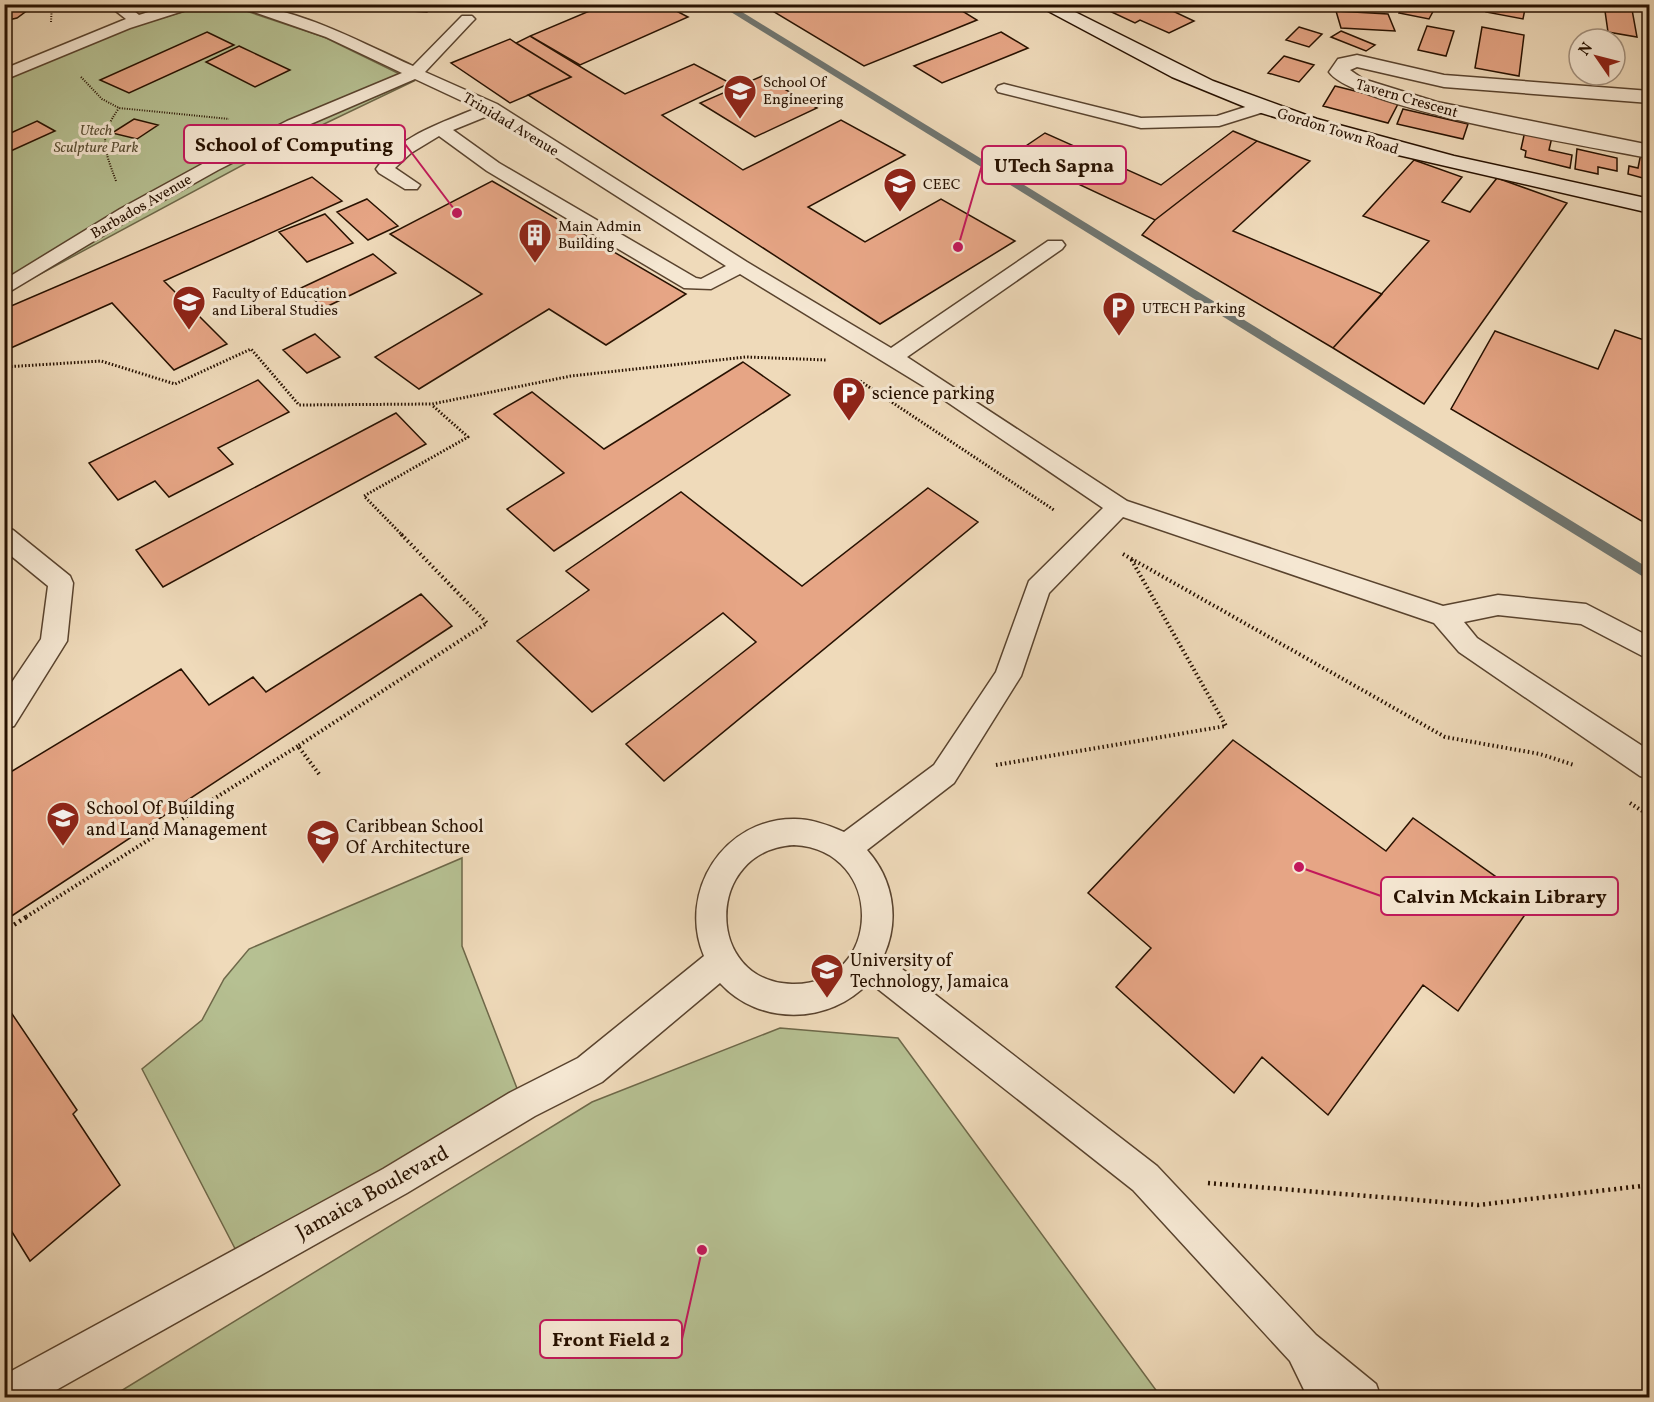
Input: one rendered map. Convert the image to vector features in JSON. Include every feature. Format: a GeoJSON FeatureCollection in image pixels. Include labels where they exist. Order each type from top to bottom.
{"type":"FeatureCollection","features":[{"type":"Feature","properties":{"kind":"main road","name":"Gordon Town Road"},"geometry":{"type":"LineString","coordinates":[[1044,4],[1213,88],[1262,107],[1393,148],[1650,206]]}},
{"type":"Feature","properties":{"kind":"main road","name":"Tavern Crescent"},"geometry":{"type":"LineString","coordinates":[[1650,97],[1444,81],[1357,61],[1345,63],[1339,72],[1343,78],[1354,84],[1406,100],[1650,152]]}},
{"type":"Feature","properties":{"kind":"lane"},"geometry":{"type":"LineString","coordinates":[[114,4],[138,21]]}},
{"type":"Feature","properties":{"kind":"lane"},"geometry":{"type":"LineString","coordinates":[[4,75],[138,21],[176,8],[198,4]]}},
{"type":"Feature","properties":{"kind":"lane"},"geometry":{"type":"LineString","coordinates":[[238,4],[269,9]]}},
{"type":"Feature","properties":{"kind":"lane","name":"Trinidad Avenue"},"geometry":{"type":"LineString","coordinates":[[269,9],[332,34],[491,108],[740,266],[936,384],[1119,507],[1443,616]]}},
{"type":"Feature","properties":{"kind":"lane"},"geometry":{"type":"LineString","coordinates":[[415,73],[467,19]]}},
{"type":"Feature","properties":{"kind":"lane","name":"Barbados Avenue"},"geometry":{"type":"LineString","coordinates":[[4,289],[127,213],[293,125],[415,73]]}},
{"type":"Feature","properties":{"kind":"lane"},"geometry":{"type":"LineString","coordinates":[[1004,89],[1141,123],[1219,121],[1262,107]]}},
{"type":"Feature","properties":{"kind":"lane"},"geometry":{"type":"LineString","coordinates":[[411,185],[385,169],[392,158],[424,136],[443,131],[491,108]]}},
{"type":"Feature","properties":{"kind":"lane"},"geometry":{"type":"LineString","coordinates":[[443,131],[493,167],[691,284],[704,285],[740,266]]}},
{"type":"Feature","properties":{"kind":"lane"},"geometry":{"type":"LineString","coordinates":[[884,354],[1055,245]]}},
{"type":"Feature","properties":{"kind":"lane"},"geometry":{"type":"LineString","coordinates":[[845,849],[944,774],[1008,676],[1038,588],[1119,507]]}},
{"type":"Feature","properties":{"kind":"lane"},"geometry":{"type":"LineString","coordinates":[[4,536],[61,583],[54,642],[4,718]]}},
{"type":"Feature","properties":{"kind":"lane"},"geometry":{"type":"LineString","coordinates":[[1650,650],[1586,614],[1498,605],[1443,616],[1468,645],[1650,767]]}},
{"type":"Feature","properties":{"kind":"lane"},"geometry":{"type":"LineString","coordinates":[[797,834],[823,837],[845,849],[864,866],[876,887],[881,911],[878,937],[866,960],[847,981],[821,994],[793,999],[765,994],[740,982],[721,962],[711,938],[708,912],[715,886],[728,865],[756,844],[772,837],[797,834]]}},
{"type":"Feature","properties":{"kind":"lane"},"geometry":{"type":"LineString","coordinates":[[866,960],[1145,1178],[1303,1348],[1362,1398]]}},
{"type":"Feature","properties":{"kind":"lane","name":"Jamaica Boulevard"},"geometry":{"type":"LineString","coordinates":[[4,1397],[395,1180],[523,1104],[590,1070],[721,962]]}},
{"type":"Feature","properties":{"kind":"lane"},"geometry":{"type":"LineString","coordinates":[[1303,1348],[1329,1398]]}},
{"type":"Feature","properties":{"kind":"path"},"geometry":{"type":"LineString","coordinates":[[52,4],[50,44],[102,99],[119,108],[293,125],[344,136],[379,139],[424,136]]}},
{"type":"Feature","properties":{"kind":"path"},"geometry":{"type":"LineString","coordinates":[[119,108],[105,127],[102,144],[127,213]]}},
{"type":"Feature","properties":{"kind":"path"},"geometry":{"type":"LineString","coordinates":[[4,367],[101,361],[174,384],[250,349],[299,405],[432,404],[571,376],[746,357],[830,360],[884,354]]}},
{"type":"Feature","properties":{"kind":"path"},"geometry":{"type":"LineString","coordinates":[[856,379],[1131,559],[1445,736],[1540,754],[1576,766]]}},
{"type":"Feature","properties":{"kind":"path"},"geometry":{"type":"LineString","coordinates":[[4,932],[487,623],[363,496],[468,437],[432,404]]}},
{"type":"Feature","properties":{"kind":"path"},"geometry":{"type":"LineString","coordinates":[[944,774],[1226,726],[1131,559]]}},
{"type":"Feature","properties":{"kind":"path"},"geometry":{"type":"LineString","coordinates":[[297,746],[319,774]]}},
{"type":"Feature","properties":{"kind":"path"},"geometry":{"type":"LineString","coordinates":[[1622,797],[1650,816]]}},
{"type":"Feature","properties":{"kind":"path"},"geometry":{"type":"LineString","coordinates":[[1145,1178],[1478,1205],[1650,1185]]}},
{"type":"Feature","properties":{"kind":"green space","name":"Utech Sculpture Park"},"geometry":{"type":"Polygon","coordinates":[[[225,4],[324,37],[414,81],[276,147],[5,293],[5,77],[94,39],[198,7],[225,4]]]}},
{"type":"Feature","properties":{"kind":"green space"},"geometry":{"type":"Polygon","coordinates":[[[462,858],[462,946],[523,1104],[243,1264],[142,1069],[202,1020],[224,979],[249,949],[462,858]]]}},
{"type":"Feature","properties":{"kind":"green space"},"geometry":{"type":"Polygon","coordinates":[[[780,1028],[898,1038],[1161,1397],[111,1397],[592,1102],[780,1028]]]}},
{"type":"Feature","properties":{"kind":"building"},"geometry":{"type":"Polygon","coordinates":[[[4,4],[36,4],[17,18],[4,21],[4,4]]]}},
{"type":"Feature","properties":{"kind":"building"},"geometry":{"type":"Polygon","coordinates":[[[364,4],[432,4],[427,12],[361,8],[364,4]]]}},
{"type":"Feature","properties":{"kind":"building"},"geometry":{"type":"Polygon","coordinates":[[[606,4],[663,4],[688,17],[580,65],[530,36],[606,4]]]}},
{"type":"Feature","properties":{"kind":"building"},"geometry":{"type":"Polygon","coordinates":[[[761,4],[908,4],[915,8],[926,4],[951,4],[977,20],[864,66],[761,4]]]}},
{"type":"Feature","properties":{"kind":"building"},"geometry":{"type":"Polygon","coordinates":[[[1106,4],[1158,4],[1194,21],[1169,33],[1140,20],[1135,23],[1103,8],[1108,6],[1106,4]]]}},
{"type":"Feature","properties":{"kind":"building"},"geometry":{"type":"Polygon","coordinates":[[[1404,4],[1437,4],[1429,19],[1399,13],[1404,4]]]}},
{"type":"Feature","properties":{"kind":"building"},"geometry":{"type":"Polygon","coordinates":[[[1488,4],[1526,4],[1523,19],[1486,12],[1488,4]]]}},
{"type":"Feature","properties":{"kind":"building"},"geometry":{"type":"Polygon","coordinates":[[[1604,4],[1631,4],[1637,37],[1627,35],[1627,27],[1607,27],[1604,4]]]}},
{"type":"Feature","properties":{"kind":"building"},"geometry":{"type":"Polygon","coordinates":[[[1336,11],[1388,14],[1395,31],[1341,28],[1336,11]]]}},
{"type":"Feature","properties":{"kind":"building"},"geometry":{"type":"Polygon","coordinates":[[[1427,26],[1454,31],[1446,56],[1418,50],[1427,26]]]}},
{"type":"Feature","properties":{"kind":"building"},"geometry":{"type":"Polygon","coordinates":[[[1299,27],[1322,34],[1309,47],[1286,40],[1299,27]]]}},
{"type":"Feature","properties":{"kind":"building"},"geometry":{"type":"Polygon","coordinates":[[[1482,27],[1524,35],[1519,76],[1475,68],[1482,27]]]}},
{"type":"Feature","properties":{"kind":"building"},"geometry":{"type":"Polygon","coordinates":[[[1341,31],[1375,45],[1366,51],[1331,37],[1341,31]]]}},
{"type":"Feature","properties":{"kind":"building"},"geometry":{"type":"Polygon","coordinates":[[[207,32],[234,45],[129,93],[100,80],[207,32]]]}},
{"type":"Feature","properties":{"kind":"building"},"geometry":{"type":"Polygon","coordinates":[[[1001,32],[1028,48],[942,83],[914,66],[1001,32]]]}},
{"type":"Feature","properties":{"kind":"building"},"geometry":{"type":"Polygon","coordinates":[[[530,36],[625,94],[694,64],[730,83],[662,115],[743,170],[841,120],[905,155],[808,207],[865,242],[941,199],[1015,241],[880,324],[528,95],[571,77],[516,43],[530,36]]]}},
{"type":"Feature","properties":{"kind":"building"},"geometry":{"type":"Polygon","coordinates":[[[510,39],[571,77],[510,103],[451,63],[510,39]]]}},
{"type":"Feature","properties":{"kind":"building"},"geometry":{"type":"Polygon","coordinates":[[[239,46],[290,70],[255,87],[206,62],[239,46]]]}},
{"type":"Feature","properties":{"kind":"building"},"geometry":{"type":"Polygon","coordinates":[[[1284,56],[1314,65],[1299,82],[1268,73],[1284,56]]]}},
{"type":"Feature","properties":{"kind":"building"},"geometry":{"type":"Polygon","coordinates":[[[762,76],[817,108],[755,137],[700,103],[762,76]]]}},
{"type":"Feature","properties":{"kind":"building"},"geometry":{"type":"Polygon","coordinates":[[[1335,86],[1399,102],[1388,123],[1323,106],[1335,86]]]}},
{"type":"Feature","properties":{"kind":"building"},"geometry":{"type":"Polygon","coordinates":[[[1403,109],[1468,124],[1463,139],[1397,124],[1403,109]]]}},
{"type":"Feature","properties":{"kind":"building"},"geometry":{"type":"Polygon","coordinates":[[[134,119],[158,125],[137,139],[112,133],[134,119]]]}},
{"type":"Feature","properties":{"kind":"building"},"geometry":{"type":"Polygon","coordinates":[[[37,121],[55,131],[4,154],[4,136],[37,121]]]}},
{"type":"Feature","properties":{"kind":"building"},"geometry":{"type":"Polygon","coordinates":[[[1233,131],[1257,141],[1155,220],[1014,154],[1045,133],[1161,185],[1233,131]]]}},
{"type":"Feature","properties":{"kind":"building"},"geometry":{"type":"Polygon","coordinates":[[[1525,131],[1552,137],[1549,150],[1572,155],[1570,168],[1525,157],[1526,151],[1521,149],[1525,131]]]}},
{"type":"Feature","properties":{"kind":"building"},"geometry":{"type":"Polygon","coordinates":[[[1257,141],[1310,161],[1233,231],[1382,294],[1333,348],[1142,235],[1155,220],[1257,141]]]}},
{"type":"Feature","properties":{"kind":"building"},"geometry":{"type":"Polygon","coordinates":[[[1577,149],[1617,158],[1617,171],[1598,167],[1598,174],[1575,169],[1577,149]]]}},
{"type":"Feature","properties":{"kind":"building"},"geometry":{"type":"Polygon","coordinates":[[[1641,153],[1650,155],[1650,180],[1628,174],[1629,166],[1638,168],[1641,153]]]}},
{"type":"Feature","properties":{"kind":"building"},"geometry":{"type":"Polygon","coordinates":[[[1414,160],[1462,177],[1442,202],[1470,212],[1497,178],[1567,203],[1424,404],[1333,348],[1429,241],[1363,216],[1414,160]]]}},
{"type":"Feature","properties":{"kind":"building","name":"Faculty of Education and Liberal Studies"},"geometry":{"type":"Polygon","coordinates":[[[312,177],[342,201],[164,281],[227,344],[174,370],[112,303],[4,351],[4,309],[312,177]]]}},
{"type":"Feature","properties":{"kind":"building","name":"Main Admin Building"},"geometry":{"type":"Polygon","coordinates":[[[492,181],[686,294],[606,345],[549,309],[419,389],[375,357],[482,294],[390,234],[492,181]]]}},
{"type":"Feature","properties":{"kind":"building"},"geometry":{"type":"Polygon","coordinates":[[[367,199],[398,226],[368,240],[337,212],[367,199]]]}},
{"type":"Feature","properties":{"kind":"building"},"geometry":{"type":"Polygon","coordinates":[[[325,214],[353,243],[307,262],[279,232],[325,214]]]}},
{"type":"Feature","properties":{"kind":"building"},"geometry":{"type":"Polygon","coordinates":[[[373,254],[396,273],[324,308],[301,288],[373,254]]]}},
{"type":"Feature","properties":{"kind":"building"},"geometry":{"type":"Polygon","coordinates":[[[1615,330],[1650,342],[1650,526],[1451,409],[1495,331],[1598,369],[1615,330]]]}},
{"type":"Feature","properties":{"kind":"building"},"geometry":{"type":"Polygon","coordinates":[[[315,334],[340,357],[307,373],[283,350],[315,334]]]}},
{"type":"Feature","properties":{"kind":"building"},"geometry":{"type":"Polygon","coordinates":[[[743,362],[790,395],[554,551],[507,509],[564,473],[494,414],[532,392],[604,449],[743,362]]]}},
{"type":"Feature","properties":{"kind":"building"},"geometry":{"type":"Polygon","coordinates":[[[258,380],[289,412],[218,448],[233,464],[169,497],[155,481],[118,500],[89,463],[258,380]]]}},
{"type":"Feature","properties":{"kind":"building"},"geometry":{"type":"Polygon","coordinates":[[[396,413],[426,444],[163,587],[136,550],[396,413]]]}},
{"type":"Feature","properties":{"kind":"building"},"geometry":{"type":"Polygon","coordinates":[[[928,488],[978,522],[664,781],[626,744],[756,642],[723,613],[592,712],[517,641],[589,590],[566,571],[681,492],[802,586],[928,488]]]}},
{"type":"Feature","properties":{"kind":"building"},"geometry":{"type":"Polygon","coordinates":[[[421,594],[452,626],[4,921],[4,776],[181,669],[209,705],[253,677],[266,692],[421,594]]]}},
{"type":"Feature","properties":{"kind":"building"},"geometry":{"type":"Polygon","coordinates":[[[1233,740],[1386,851],[1413,818],[1533,903],[1458,1011],[1423,985],[1328,1115],[1262,1057],[1234,1093],[1116,987],[1151,948],[1088,893],[1233,740]]]}},
{"type":"Feature","properties":{"kind":"building"},"geometry":{"type":"Polygon","coordinates":[[[4,1002],[77,1110],[73,1114],[120,1185],[30,1261],[4,1219],[4,1002]]]}},
{"type":"Feature","properties":{"kind":"waterway"},"geometry":{"type":"LineString","coordinates":[[722,4],[1650,576]]}},
{"type":"Feature","properties":{"kind":"place","name":"School Of Engineering"},"geometry":{"type":"Point","coordinates":[740,120]}},
{"type":"Feature","properties":{"kind":"place","name":"School of Computing"},"geometry":{"type":"Point","coordinates":[457,213]}},
{"type":"Feature","properties":{"kind":"place","name":"CEEC"},"geometry":{"type":"Point","coordinates":[900,213]}},
{"type":"Feature","properties":{"kind":"place","name":"UTech Sapna"},"geometry":{"type":"Point","coordinates":[958,247]}},
{"type":"Feature","properties":{"kind":"place","name":"Main Admin Building"},"geometry":{"type":"Point","coordinates":[535,264]}},
{"type":"Feature","properties":{"kind":"place","name":"Faculty of Education and Liberal Studies"},"geometry":{"type":"Point","coordinates":[189,331]}},
{"type":"Feature","properties":{"kind":"place","name":"UTECH Parking"},"geometry":{"type":"Point","coordinates":[1119,337]}},
{"type":"Feature","properties":{"kind":"place","name":"science parking"},"geometry":{"type":"Point","coordinates":[849,422]}},
{"type":"Feature","properties":{"kind":"place","name":"School Of Building and Land Management"},"geometry":{"type":"Point","coordinates":[63,847]}},
{"type":"Feature","properties":{"kind":"place","name":"Caribbean School Of Architecture"},"geometry":{"type":"Point","coordinates":[323,865]}},
{"type":"Feature","properties":{"kind":"place","name":"Calvin Mckain Library"},"geometry":{"type":"Point","coordinates":[1299,867]}},
{"type":"Feature","properties":{"kind":"place","name":"University of Technology, Jamaica"},"geometry":{"type":"Point","coordinates":[827,999]}},
{"type":"Feature","properties":{"kind":"place","name":"Front Field 2"},"geometry":{"type":"Point","coordinates":[702,1250]}}]}
